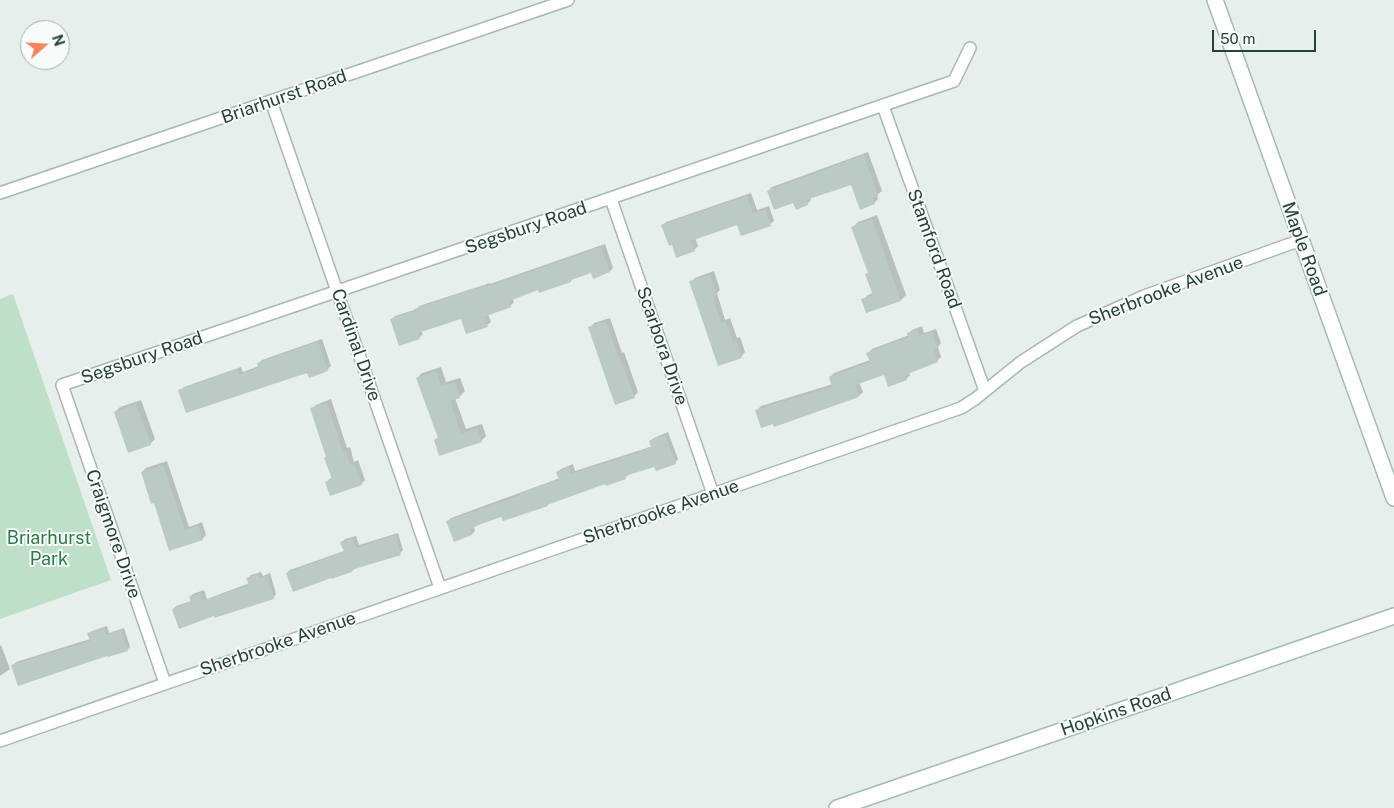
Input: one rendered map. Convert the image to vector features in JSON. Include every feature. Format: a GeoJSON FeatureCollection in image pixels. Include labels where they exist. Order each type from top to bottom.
{"type":"FeatureCollection","features":[{"type":"Feature","properties":{"kind":"street","name":"Briarhurst Road"},"geometry":{"type":"LineString","coordinates":[[0,193],[568,0]]}},
{"type":"Feature","properties":{"kind":"street","name":"Maple Road"},"geometry":{"type":"LineString","coordinates":[[1215,0],[1394,498]]}},
{"type":"Feature","properties":{"kind":"street","name":"Segsbury Road"},"geometry":{"type":"LineString","coordinates":[[62,385],[954,81],[970,48]]}},
{"type":"Feature","properties":{"kind":"street","name":"Cardinal Drive"},"geometry":{"type":"LineString","coordinates":[[271,101],[440,588]]}},
{"type":"Feature","properties":{"kind":"street","name":"Stamford Road"},"geometry":{"type":"LineString","coordinates":[[883,106],[985,392]]}},
{"type":"Feature","properties":{"kind":"street","name":"Scarbora Drive"},"geometry":{"type":"LineString","coordinates":[[611,199],[713,494]]}},
{"type":"Feature","properties":{"kind":"street","name":"Sherbrooke Avenue"},"geometry":{"type":"LineString","coordinates":[[0,741],[961,408],[985,392],[1021,362],[1077,326],[1144,296],[1301,240]]}},
{"type":"Feature","properties":{"kind":"street","name":"Craigmore Drive"},"geometry":{"type":"LineString","coordinates":[[62,385],[164,683]]}},
{"type":"Feature","properties":{"kind":"street","name":"Hopkins Road"},"geometry":{"type":"LineString","coordinates":[[837,808],[1394,616]]}},
{"type":"Feature","properties":{"kind":"green space","name":"Briarhurst Park"},"geometry":{"type":"Polygon","coordinates":[[[13,294],[111,580],[0,619],[0,299],[13,294]]]}},
{"type":"Feature","properties":{"kind":"building"},"geometry":{"type":"Polygon","coordinates":[[[864,155],[878,196],[873,198],[875,204],[860,210],[851,185],[806,200],[808,205],[796,210],[793,203],[774,210],[767,191],[864,155]]]}},
{"type":"Feature","properties":{"kind":"building"},"geometry":{"type":"Polygon","coordinates":[[[747,196],[753,213],[765,209],[771,226],[741,236],[737,225],[691,241],[695,251],[676,258],[672,245],[669,246],[661,225],[747,196]]]}},
{"type":"Feature","properties":{"kind":"building"},"geometry":{"type":"Polygon","coordinates":[[[872,219],[901,301],[866,313],[861,299],[873,295],[865,274],[868,273],[851,227],[872,219]]]}},
{"type":"Feature","properties":{"kind":"building"},"geometry":{"type":"Polygon","coordinates":[[[601,247],[610,272],[593,279],[591,273],[539,293],[538,290],[509,301],[511,307],[484,317],[488,327],[466,334],[461,319],[418,333],[420,339],[399,346],[390,319],[415,311],[414,309],[486,285],[487,287],[601,247]]]}},
{"type":"Feature","properties":{"kind":"building"},"geometry":{"type":"Polygon","coordinates":[[[710,275],[717,295],[713,296],[721,323],[726,322],[733,341],[736,340],[742,358],[718,366],[689,281],[710,275]]]}},
{"type":"Feature","properties":{"kind":"building"},"geometry":{"type":"Polygon","coordinates":[[[606,321],[635,398],[615,405],[588,327],[606,321]]]}},
{"type":"Feature","properties":{"kind":"building"},"geometry":{"type":"Polygon","coordinates":[[[918,329],[920,336],[932,332],[937,348],[934,350],[938,362],[905,375],[907,380],[888,387],[884,375],[855,385],[859,397],[774,427],[773,424],[761,428],[755,410],[832,387],[829,377],[870,362],[866,353],[908,337],[907,333],[918,329]]]}},
{"type":"Feature","properties":{"kind":"building"},"geometry":{"type":"Polygon","coordinates":[[[318,342],[328,371],[309,378],[307,373],[186,413],[178,390],[237,369],[239,375],[258,368],[257,363],[318,342]]]}},
{"type":"Feature","properties":{"kind":"building"},"geometry":{"type":"Polygon","coordinates":[[[436,371],[441,386],[455,382],[460,398],[450,401],[461,434],[477,428],[482,442],[439,456],[434,440],[438,438],[416,378],[436,371]]]}},
{"type":"Feature","properties":{"kind":"building"},"geometry":{"type":"Polygon","coordinates":[[[327,403],[343,452],[346,451],[350,465],[354,464],[362,485],[330,496],[325,482],[332,479],[310,408],[327,403]]]}},
{"type":"Feature","properties":{"kind":"building"},"geometry":{"type":"Polygon","coordinates":[[[136,404],[151,445],[128,453],[114,412],[136,404]]]}},
{"type":"Feature","properties":{"kind":"building"},"geometry":{"type":"Polygon","coordinates":[[[665,435],[676,464],[656,471],[654,467],[625,476],[626,479],[606,486],[605,484],[503,521],[501,517],[481,524],[470,529],[472,535],[454,542],[446,521],[559,480],[556,472],[569,467],[571,474],[637,453],[651,447],[649,441],[665,435]]]}},
{"type":"Feature","properties":{"kind":"building"},"geometry":{"type":"Polygon","coordinates":[[[163,465],[185,530],[198,526],[203,540],[169,551],[154,503],[151,504],[141,472],[163,465]]]}},
{"type":"Feature","properties":{"kind":"building"},"geometry":{"type":"Polygon","coordinates":[[[395,535],[401,555],[351,570],[352,572],[293,592],[286,573],[344,552],[340,542],[352,538],[356,548],[395,535]]]}},
{"type":"Feature","properties":{"kind":"building"},"geometry":{"type":"Polygon","coordinates":[[[258,574],[259,578],[267,576],[274,599],[214,618],[214,616],[179,629],[172,609],[191,602],[189,597],[200,593],[203,601],[249,585],[246,578],[258,574]]]}},
{"type":"Feature","properties":{"kind":"building"},"geometry":{"type":"Polygon","coordinates":[[[104,628],[106,635],[121,630],[128,651],[107,656],[18,686],[11,665],[90,641],[87,633],[104,628]]]}}]}
